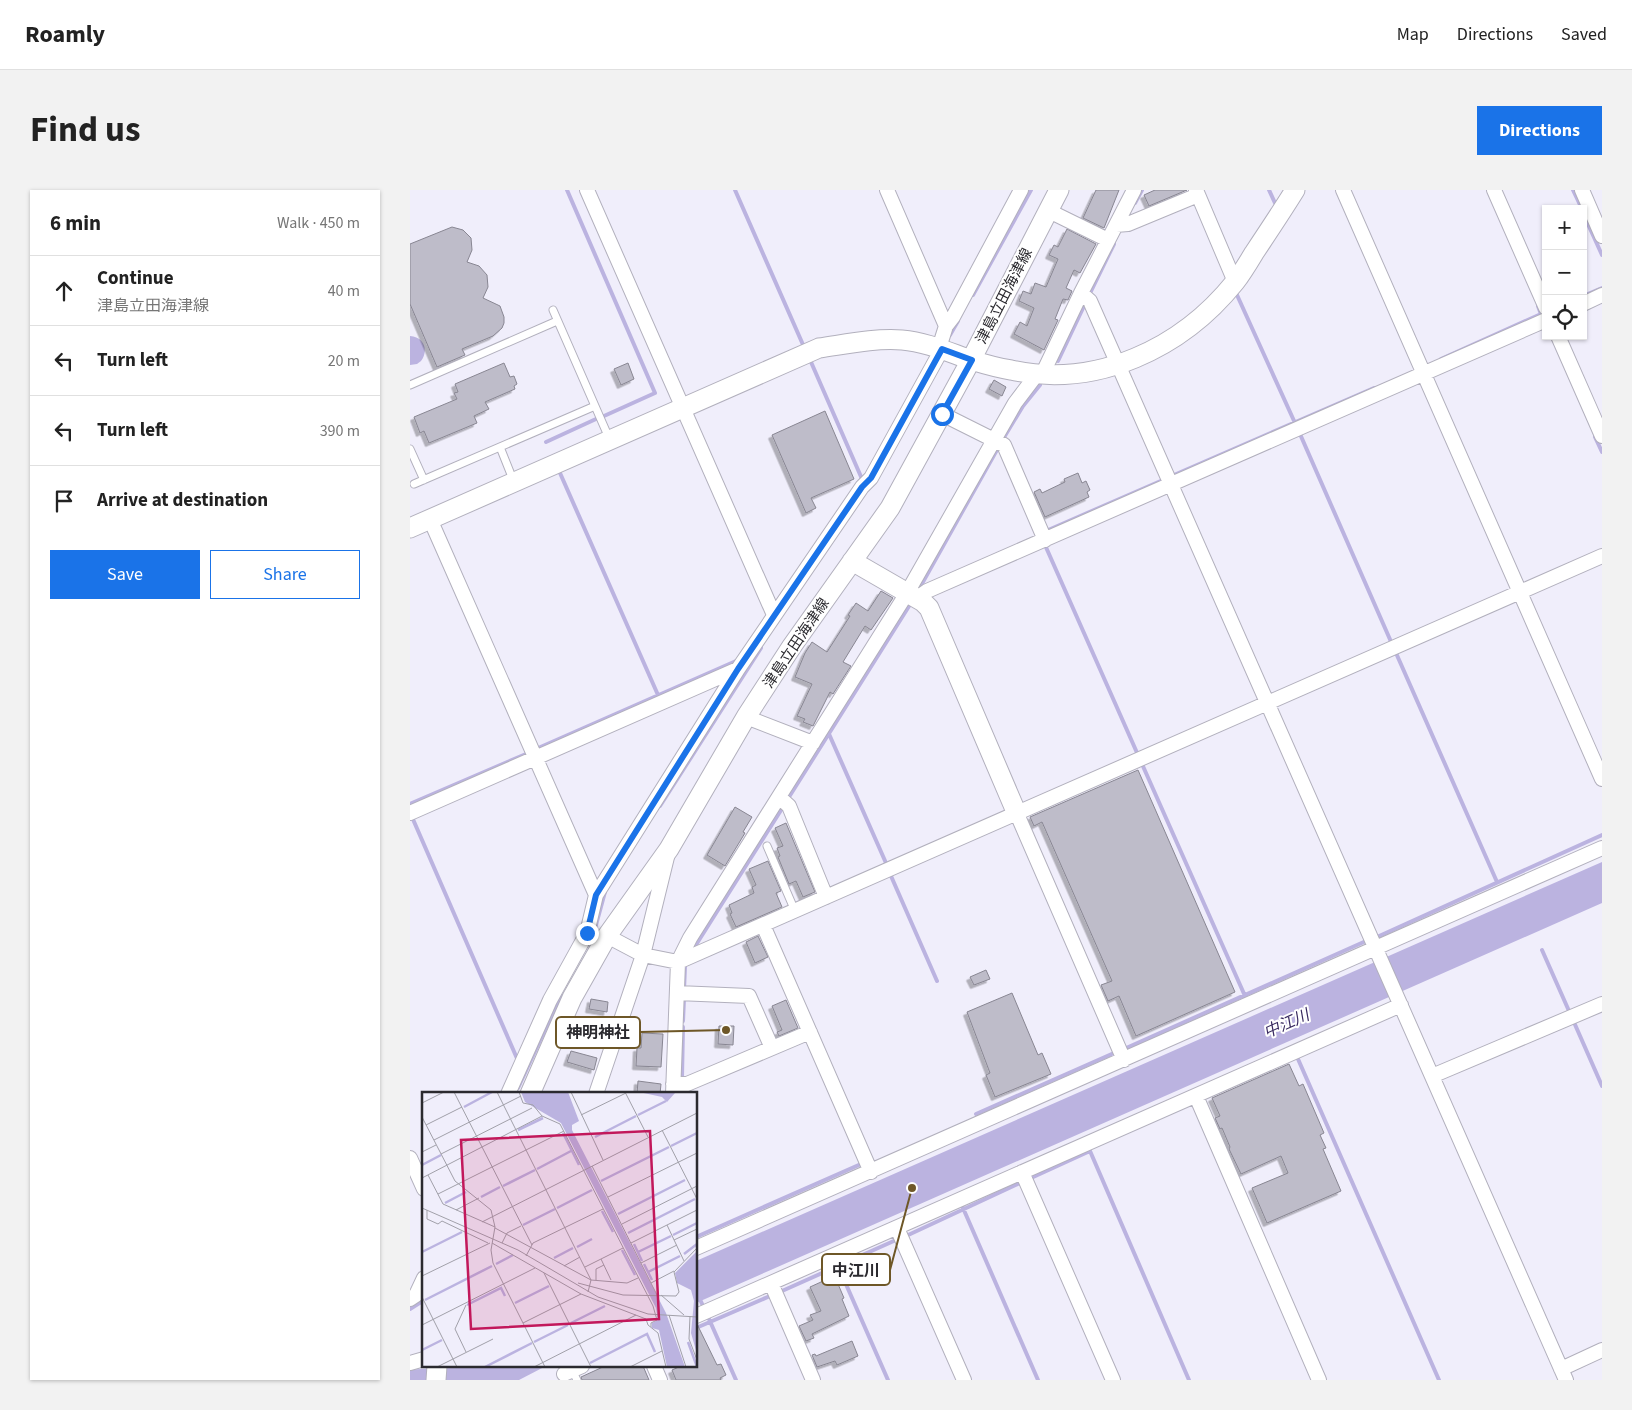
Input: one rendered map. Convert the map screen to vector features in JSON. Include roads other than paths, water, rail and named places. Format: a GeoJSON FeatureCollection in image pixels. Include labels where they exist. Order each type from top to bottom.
{"type":"FeatureCollection","features":[{"type":"Feature","properties":{"kind":"street"},"geometry":{"type":"LineString","coordinates":[[587,190],[774,615]]}},
{"type":"Feature","properties":{"kind":"street"},"geometry":{"type":"LineString","coordinates":[[887,190],[946,326]]}},
{"type":"Feature","properties":{"kind":"street"},"geometry":{"type":"LineString","coordinates":[[509,1092],[550,1000],[587,933],[596,895],[738,669],[862,487],[871,478],[941,348],[946,326],[953,317],[1021,190]]}},
{"type":"Feature","properties":{"kind":"street","name":"津島立田海津線"},"geometry":{"type":"LineString","coordinates":[[531,1092],[572,998],[607,936],[669,849],[746,717],[792,646],[890,508],[972,360],[1060,190]]}},
{"type":"Feature","properties":{"kind":"street"},"geometry":{"type":"LineString","coordinates":[[810,1032],[673,1089],[678,962],[690,938],[813,744],[912,595],[993,440],[1015,403],[1040,374],[1134,190]]}},
{"type":"Feature","properties":{"kind":"street"},"geometry":{"type":"LineString","coordinates":[[410,528],[819,348],[860,341],[903,340],[941,348],[972,360],[1012,371],[1040,374],[1085,372],[1118,365],[1153,351],[1189,327],[1209,310],[1235,282],[1296,190]]}},
{"type":"Feature","properties":{"kind":"street"},"geometry":{"type":"LineString","coordinates":[[1343,190],[1602,780]]}},
{"type":"Feature","properties":{"kind":"street"},"geometry":{"type":"LineString","coordinates":[[1494,190],[1542,299]]}},
{"type":"Feature","properties":{"kind":"street"},"geometry":{"type":"LineString","coordinates":[[1582,190],[1602,236]]}},
{"type":"Feature","properties":{"kind":"street"},"geometry":{"type":"LineString","coordinates":[[1116,225],[1128,224],[1197,192],[1235,282]]}},
{"type":"Feature","properties":{"kind":"street"},"geometry":{"type":"LineString","coordinates":[[1048,211],[1108,240]]}},
{"type":"Feature","properties":{"kind":"street"},"geometry":{"type":"LineString","coordinates":[[1081,293],[1090,301],[1563,1374],[1602,1350]]}},
{"type":"Feature","properties":{"kind":"street"},"geometry":{"type":"LineString","coordinates":[[1587,302],[1602,295]]}},
{"type":"Feature","properties":{"kind":"street"},"geometry":{"type":"LineString","coordinates":[[912,595],[927,591],[1045,540],[1542,322]]}},
{"type":"Feature","properties":{"kind":"street"},"geometry":{"type":"LineString","coordinates":[[1560,340],[1602,436]]}},
{"type":"Feature","properties":{"kind":"street"},"geometry":{"type":"LineString","coordinates":[[942,414],[1004,445],[1045,540]]}},
{"type":"Feature","properties":{"kind":"street"},"geometry":{"type":"LineString","coordinates":[[430,519],[596,895]]}},
{"type":"Feature","properties":{"kind":"street"},"geometry":{"type":"LineString","coordinates":[[607,936],[643,954],[678,962],[1602,556]]}},
{"type":"Feature","properties":{"kind":"street"},"geometry":{"type":"LineString","coordinates":[[852,561],[912,595],[929,608],[1124,1060]]}},
{"type":"Feature","properties":{"kind":"street"},"geometry":{"type":"LineString","coordinates":[[410,813],[738,669]]}},
{"type":"Feature","properties":{"kind":"street"},"geometry":{"type":"LineString","coordinates":[[746,717],[813,744]]}},
{"type":"Feature","properties":{"kind":"street"},"geometry":{"type":"LineString","coordinates":[[779,797],[789,806],[826,898]]}},
{"type":"Feature","properties":{"kind":"street"},"geometry":{"type":"LineString","coordinates":[[698,1247],[1124,1060],[1377,952],[1602,848]]}},
{"type":"Feature","properties":{"kind":"street"},"geometry":{"type":"LineString","coordinates":[[597,1092],[643,954],[669,849]]}},
{"type":"Feature","properties":{"kind":"street"},"geometry":{"type":"LineString","coordinates":[[763,925],[872,1172]]}},
{"type":"Feature","properties":{"kind":"street"},"geometry":{"type":"LineString","coordinates":[[676,993],[748,996],[772,1048]]}},
{"type":"Feature","properties":{"kind":"street"},"geometry":{"type":"LineString","coordinates":[[698,1315],[1196,1096],[1399,1001]]}},
{"type":"Feature","properties":{"kind":"street"},"geometry":{"type":"LineString","coordinates":[[1432,1076],[1602,1004]]}},
{"type":"Feature","properties":{"kind":"street"},"geometry":{"type":"LineString","coordinates":[[1196,1096],[1319,1380]]}},
{"type":"Feature","properties":{"kind":"street"},"geometry":{"type":"LineString","coordinates":[[410,1158],[422,1185]]}},
{"type":"Feature","properties":{"kind":"street"},"geometry":{"type":"LineString","coordinates":[[1022,1172],[1114,1380]]}},
{"type":"Feature","properties":{"kind":"street"},"geometry":{"type":"LineString","coordinates":[[897,1228],[964,1380]]}},
{"type":"Feature","properties":{"kind":"street"},"geometry":{"type":"LineString","coordinates":[[410,1299],[416,1295],[422,1282]]}},
{"type":"Feature","properties":{"kind":"street"},"geometry":{"type":"LineString","coordinates":[[771,1283],[813,1380]]}},
{"type":"Feature","properties":{"kind":"street"},"geometry":{"type":"LineString","coordinates":[[410,1364],[422,1360]]}},
{"type":"Feature","properties":{"kind":"street"},"geometry":{"type":"LineString","coordinates":[[655,1368],[660,1380]]}},
{"type":"Feature","properties":{"kind":"lane"},"geometry":{"type":"LineString","coordinates":[[553,310],[609,440]]}},
{"type":"Feature","properties":{"kind":"lane"},"geometry":{"type":"LineString","coordinates":[[410,385],[557,321]]}},
{"type":"Feature","properties":{"kind":"lane"},"geometry":{"type":"LineString","coordinates":[[414,484],[595,406]]}},
{"type":"Feature","properties":{"kind":"lane"},"geometry":{"type":"LineString","coordinates":[[500,447],[514,482]]}},
{"type":"Feature","properties":{"kind":"lane"},"geometry":{"type":"LineString","coordinates":[[411,454],[424,480]]}},
{"type":"Feature","properties":{"kind":"lane"},"geometry":{"type":"LineString","coordinates":[[767,846],[795,911]]}},
{"type":"Feature","properties":{"kind":"water"},"geometry":{"type":"Polygon","coordinates":[[[410,336],[422,341],[425,353],[421,361],[410,365],[410,336]]]}},
{"type":"Feature","properties":{"kind":"water"},"geometry":{"type":"Polygon","coordinates":[[[1602,862],[1602,903],[698,1302],[698,1260],[1602,862]]]}},
{"type":"Feature","properties":{"kind":"water"},"geometry":{"type":"Polygon","coordinates":[[[542,1368],[519,1380],[410,1380],[410,1370],[542,1368]]]}},
{"type":"Feature","properties":{"kind":"waterway"},"geometry":{"type":"LineString","coordinates":[[567,190],[655,393],[604,416]]}},
{"type":"Feature","properties":{"kind":"waterway"},"geometry":{"type":"LineString","coordinates":[[735,190],[804,347]]}},
{"type":"Feature","properties":{"kind":"waterway"},"geometry":{"type":"LineString","coordinates":[[973,295],[1031,190]]}},
{"type":"Feature","properties":{"kind":"waterway"},"geometry":{"type":"LineString","coordinates":[[1135,203],[1142,190]]}},
{"type":"Feature","properties":{"kind":"waterway"},"geometry":{"type":"LineString","coordinates":[[1269,190],[1275,203]]}},
{"type":"Feature","properties":{"kind":"waterway"},"geometry":{"type":"LineString","coordinates":[[1573,190],[1580,205]]}},
{"type":"Feature","properties":{"kind":"waterway"},"geometry":{"type":"LineString","coordinates":[[1587,222],[1602,255]]}},
{"type":"Feature","properties":{"kind":"waterway"},"geometry":{"type":"LineString","coordinates":[[1091,291],[1114,244]]}},
{"type":"Feature","properties":{"kind":"waterway"},"geometry":{"type":"LineString","coordinates":[[1585,295],[1602,288]]}},
{"type":"Feature","properties":{"kind":"waterway"},"geometry":{"type":"LineString","coordinates":[[1237,295],[1295,423]]}},
{"type":"Feature","properties":{"kind":"waterway"},"geometry":{"type":"LineString","coordinates":[[1058,361],[1084,306]]}},
{"type":"Feature","properties":{"kind":"waterway"},"geometry":{"type":"LineString","coordinates":[[1441,359],[1541,314],[1538,306]]}},
{"type":"Feature","properties":{"kind":"waterway"},"geometry":{"type":"LineString","coordinates":[[950,335],[958,321]]}},
{"type":"Feature","properties":{"kind":"waterway"},"geometry":{"type":"LineString","coordinates":[[811,362],[862,479]]}},
{"type":"Feature","properties":{"kind":"waterway"},"geometry":{"type":"LineString","coordinates":[[1003,439],[1023,406],[1040,385]]}},
{"type":"Feature","properties":{"kind":"waterway"},"geometry":{"type":"LineString","coordinates":[[1174,475],[1374,388]]}},
{"type":"Feature","properties":{"kind":"waterway"},"geometry":{"type":"LineString","coordinates":[[546,442],[596,419]]}},
{"type":"Feature","properties":{"kind":"waterway"},"geometry":{"type":"LineString","coordinates":[[1300,434],[1392,644]]}},
{"type":"Feature","properties":{"kind":"waterway"},"geometry":{"type":"LineString","coordinates":[[1595,437],[1602,452]]}},
{"type":"Feature","properties":{"kind":"waterway"},"geometry":{"type":"LineString","coordinates":[[919,589],[999,448]]}},
{"type":"Feature","properties":{"kind":"waterway"},"geometry":{"type":"LineString","coordinates":[[560,473],[658,695]]}},
{"type":"Feature","properties":{"kind":"waterway"},"geometry":{"type":"LineString","coordinates":[[1046,531],[1163,480]]}},
{"type":"Feature","properties":{"kind":"waterway"},"geometry":{"type":"LineString","coordinates":[[1045,545],[1138,755]]}},
{"type":"Feature","properties":{"kind":"waterway"},"geometry":{"type":"LineString","coordinates":[[789,797],[911,603]]}},
{"type":"Feature","properties":{"kind":"waterway"},"geometry":{"type":"LineString","coordinates":[[660,806],[761,648]]}},
{"type":"Feature","properties":{"kind":"waterway"},"geometry":{"type":"LineString","coordinates":[[1396,653],[1497,882]]}},
{"type":"Feature","properties":{"kind":"waterway"},"geometry":{"type":"LineString","coordinates":[[536,749],[736,661]]}},
{"type":"Feature","properties":{"kind":"waterway"},"geometry":{"type":"LineString","coordinates":[[829,734],[886,863]]}},
{"type":"Feature","properties":{"kind":"waterway"},"geometry":{"type":"LineString","coordinates":[[410,804],[526,754]]}},
{"type":"Feature","properties":{"kind":"waterway"},"geometry":{"type":"LineString","coordinates":[[1142,764],[1245,996]]}},
{"type":"Feature","properties":{"kind":"waterway"},"geometry":{"type":"LineString","coordinates":[[694,948],[783,807]]}},
{"type":"Feature","properties":{"kind":"waterway"},"geometry":{"type":"LineString","coordinates":[[412,817],[519,1063]]}},
{"type":"Feature","properties":{"kind":"waterway"},"geometry":{"type":"LineString","coordinates":[[1377,937],[1602,835]]}},
{"type":"Feature","properties":{"kind":"waterway"},"geometry":{"type":"LineString","coordinates":[[891,876],[937,981]]}},
{"type":"Feature","properties":{"kind":"waterway"},"geometry":{"type":"LineString","coordinates":[[593,936],[605,892]]}},
{"type":"Feature","properties":{"kind":"waterway"},"geometry":{"type":"LineString","coordinates":[[1124,1049],[1366,941]]}},
{"type":"Feature","properties":{"kind":"waterway"},"geometry":{"type":"LineString","coordinates":[[1542,950],[1569,1011]]}},
{"type":"Feature","properties":{"kind":"waterway"},"geometry":{"type":"LineString","coordinates":[[684,990],[685,967]]}},
{"type":"Feature","properties":{"kind":"waterway"},"geometry":{"type":"LineString","coordinates":[[518,1088],[561,995]]}},
{"type":"Feature","properties":{"kind":"waterway"},"geometry":{"type":"LineString","coordinates":[[683,1021],[684,999]]}},
{"type":"Feature","properties":{"kind":"waterway"},"geometry":{"type":"LineString","coordinates":[[1573,1020],[1602,1086]]}},
{"type":"Feature","properties":{"kind":"waterway"},"geometry":{"type":"LineString","coordinates":[[682,1077],[683,1027]]}},
{"type":"Feature","properties":{"kind":"waterway"},"geometry":{"type":"LineString","coordinates":[[976,1114],[1114,1053]]}},
{"type":"Feature","properties":{"kind":"waterway"},"geometry":{"type":"LineString","coordinates":[[1298,1059],[1439,1380]]}},
{"type":"Feature","properties":{"kind":"waterway"},"geometry":{"type":"LineString","coordinates":[[1031,1178],[1090,1151],[1189,1380]]}},
{"type":"Feature","properties":{"kind":"waterway"},"geometry":{"type":"LineString","coordinates":[[698,1236],[861,1164]]}},
{"type":"Feature","properties":{"kind":"waterway"},"geometry":{"type":"LineString","coordinates":[[906,1236],[1022,1182]]}},
{"type":"Feature","properties":{"kind":"waterway"},"geometry":{"type":"LineString","coordinates":[[963,1208],[1038,1380]]}},
{"type":"Feature","properties":{"kind":"waterway"},"geometry":{"type":"LineString","coordinates":[[782,1291],[896,1240]]}},
{"type":"Feature","properties":{"kind":"waterway"},"geometry":{"type":"LineString","coordinates":[[838,1266],[888,1380]]}},
{"type":"Feature","properties":{"kind":"waterway"},"geometry":{"type":"LineString","coordinates":[[698,1295],[704,1308]]}},
{"type":"Feature","properties":{"kind":"waterway"},"geometry":{"type":"LineString","coordinates":[[698,1327],[770,1296]]}},
{"type":"Feature","properties":{"kind":"waterway"},"geometry":{"type":"LineString","coordinates":[[410,1309],[422,1300]]}},
{"type":"Feature","properties":{"kind":"waterway"},"geometry":{"type":"LineString","coordinates":[[709,1319],[736,1380]]}},
{"type":"Feature","properties":{"kind":"place","name":"神明神社"},"geometry":{"type":"Point","coordinates":[726,1030]}},
{"type":"Feature","properties":{"kind":"place","name":"中江川"},"geometry":{"type":"Point","coordinates":[912,1188]}}]}
